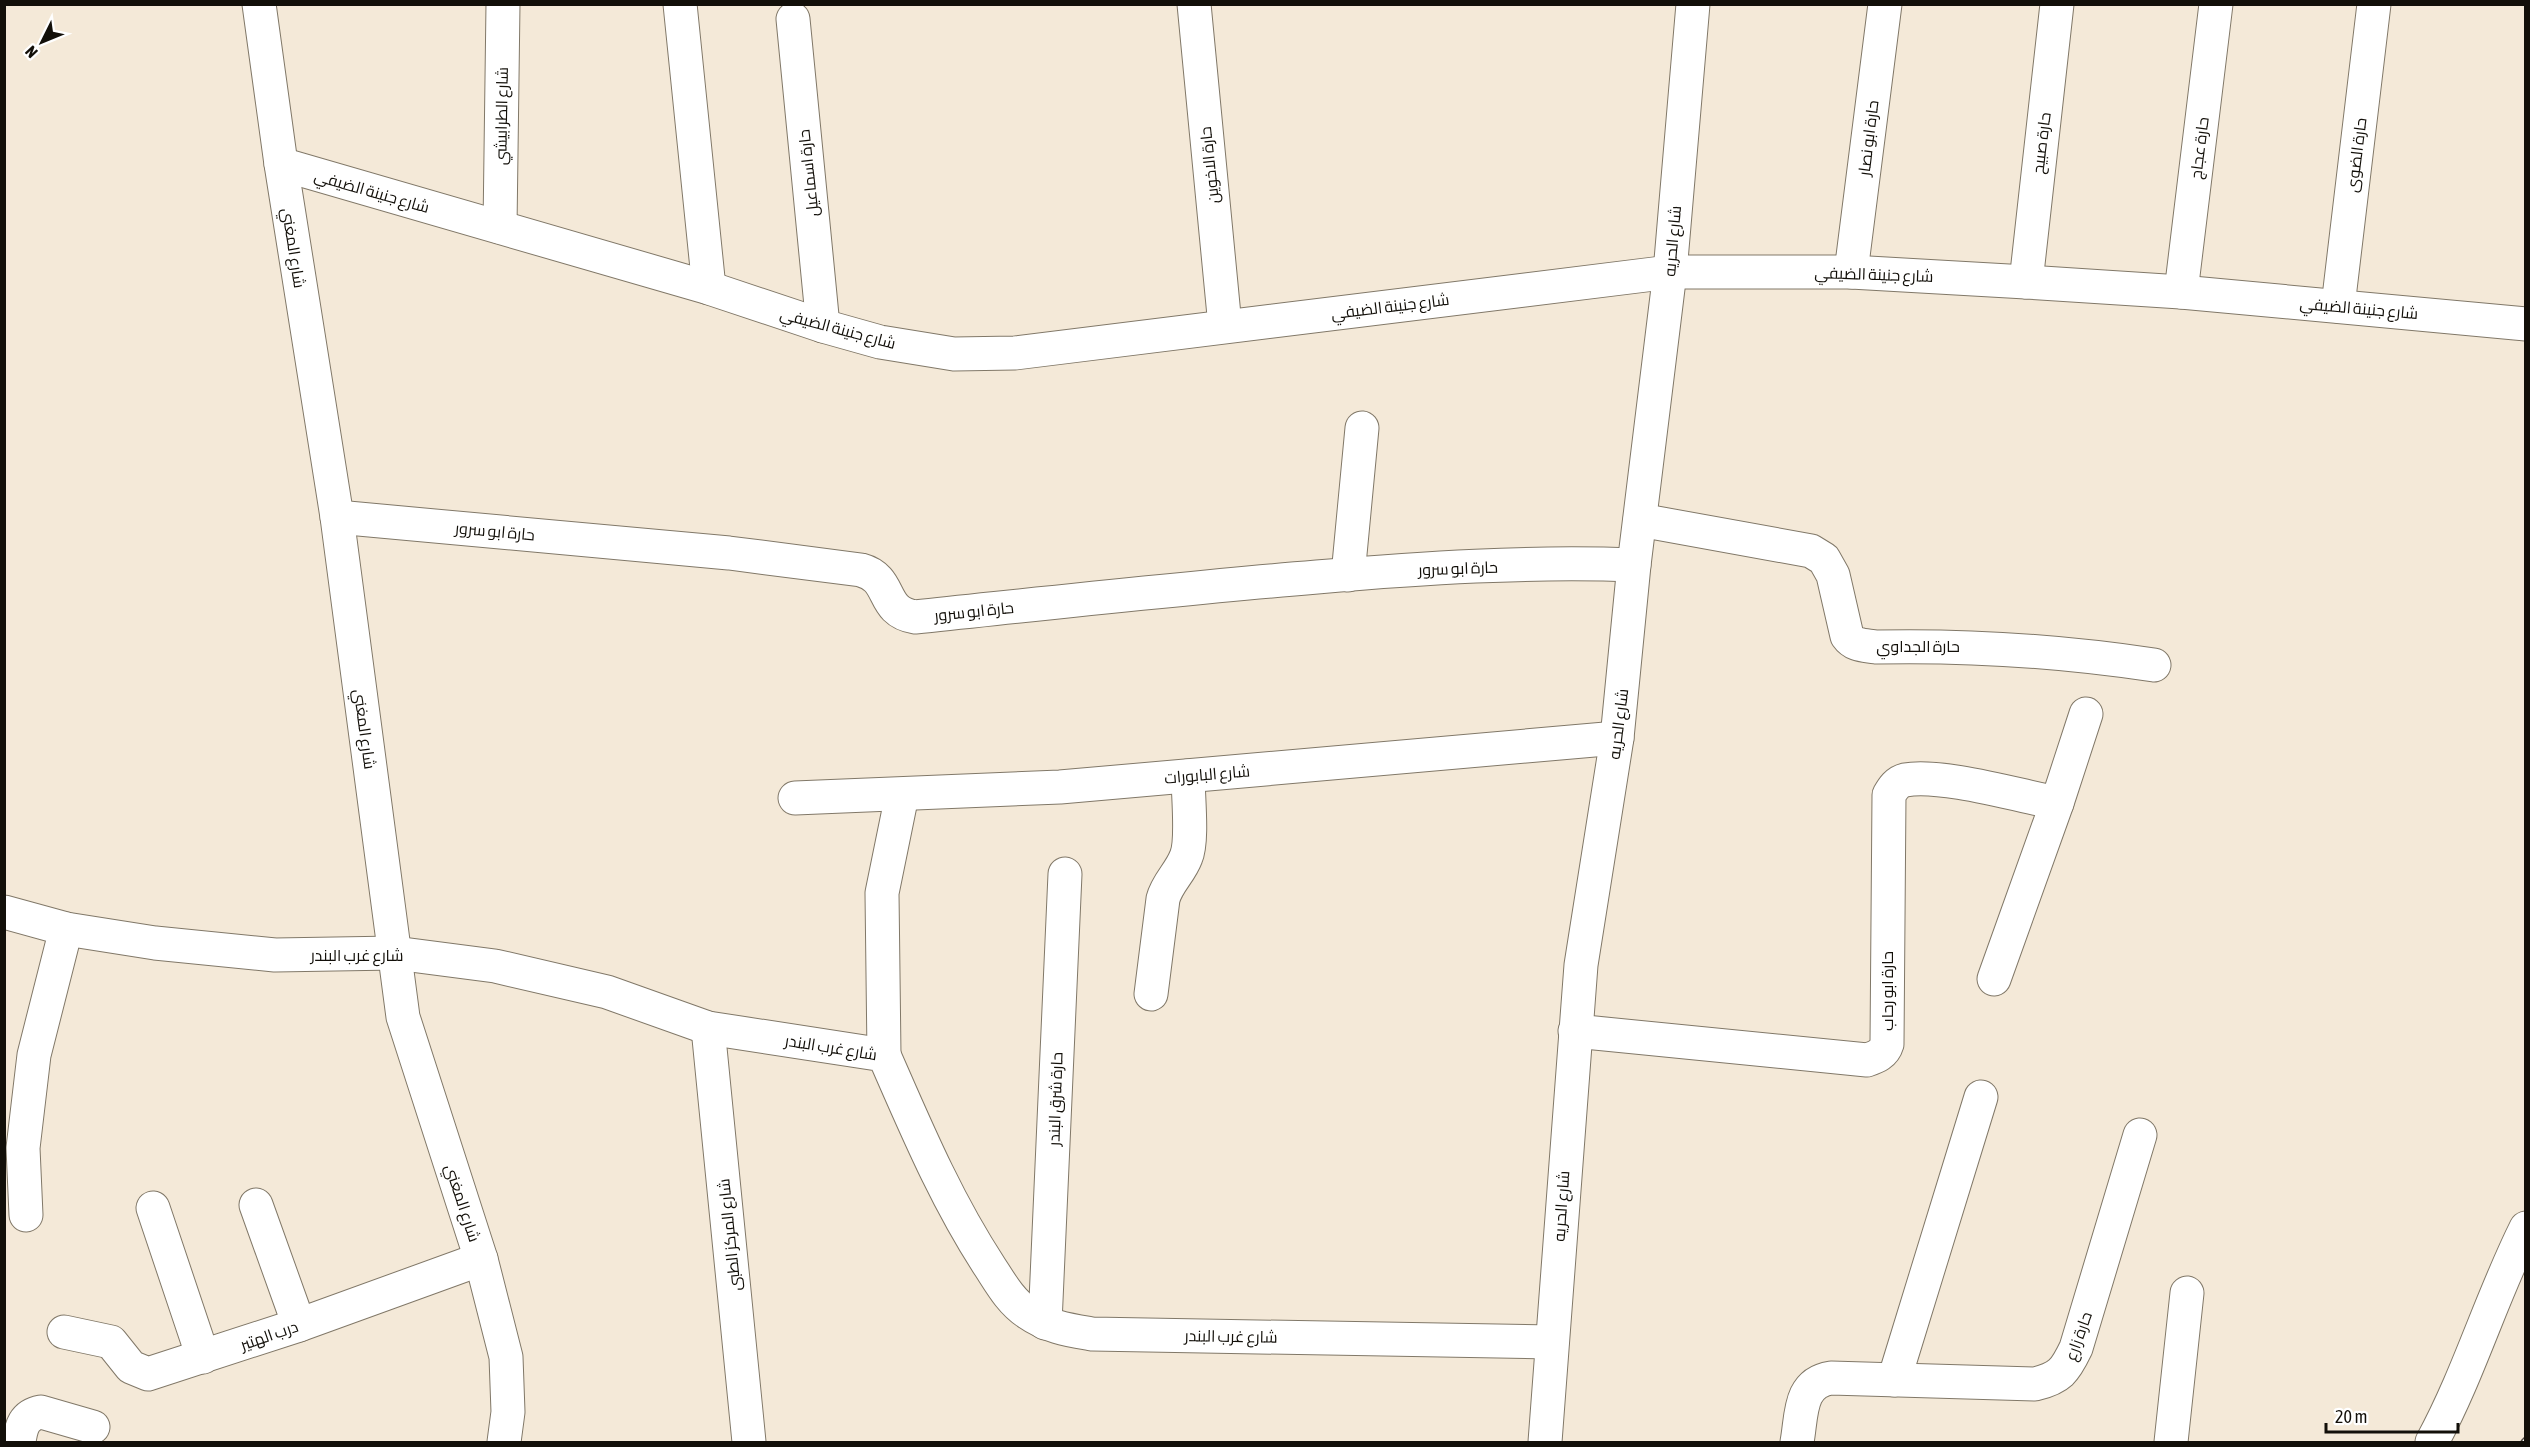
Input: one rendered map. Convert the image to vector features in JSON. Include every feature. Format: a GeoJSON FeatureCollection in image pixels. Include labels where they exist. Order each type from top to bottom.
{"type":"FeatureCollection","features":[{"type":"Feature","properties":{"kind":"street","name":"شارع المغني"},"geometry":{"type":"LineString","coordinates":[[259,4],[281,164],[337,517],[403,1017],[481,1259],[506,1357],[508,1412],[504,1443]]}},
{"type":"Feature","properties":{"kind":"street","name":"شارع الطرابيشي"},"geometry":{"type":"LineString","coordinates":[[500,227],[503,4]]}},
{"type":"Feature","properties":{"kind":"street"},"geometry":{"type":"LineString","coordinates":[[680,4],[709,288]]}},
{"type":"Feature","properties":{"kind":"street","name":"حارة الاخوين"},"geometry":{"type":"LineString","coordinates":[[1194,4],[1225,326]]}},
{"type":"Feature","properties":{"kind":"street","name":"شارع الحريه"},"geometry":{"type":"LineString","coordinates":[[1545,1443],[1581,965],[1617,738],[1670,272],[1693,4]]}},
{"type":"Feature","properties":{"kind":"street","name":"حارة ابو نصار"},"geometry":{"type":"LineString","coordinates":[[1851,272],[1885,4]]}},
{"type":"Feature","properties":{"kind":"street","name":"حارة صبيح"},"geometry":{"type":"LineString","coordinates":[[2026,282],[2057,4]]}},
{"type":"Feature","properties":{"kind":"street","name":"حارة عجاج"},"geometry":{"type":"LineString","coordinates":[[2181,292],[2216,4]]}},
{"type":"Feature","properties":{"kind":"street","name":"حارة الضوى"},"geometry":{"type":"LineString","coordinates":[[2338,306],[2374,4]]}},
{"type":"Feature","properties":{"kind":"street","name":"حارة اسماعيل"},"geometry":{"type":"LineString","coordinates":[[793,19],[822,326]]}},
{"type":"Feature","properties":{"kind":"street","name":"شارع جنينة الضيفي"},"geometry":{"type":"LineString","coordinates":[[281,164],[709,288],[822,326],[880,342],[954,354],[1015,352],[1670,272],[1851,272],[2026,282],[2181,292],[2526,324]]}},
{"type":"Feature","properties":{"kind":"street"},"geometry":{"type":"LineString","coordinates":[[1348,574],[1362,428]]}},
{"type":"Feature","properties":{"kind":"street","name":"حارة ابو سرور"},"geometry":{"type":"LineString","coordinates":[[337,517],[717,552],[861,570],[872,573],[879,579],[892,606],[915,617],[1227,584],[1348,574],[1583,563],[1635,565]]}},
{"type":"Feature","properties":{"kind":"street","name":"حارة الجداوي"},"geometry":{"type":"LineString","coordinates":[[1640,520],[1811,551],[1824,559],[1833,575],[1846,636],[1851,642],[1858,644],[1876,647],[1991,647],[2073,653],[2154,665]]}},
{"type":"Feature","properties":{"kind":"street"},"geometry":{"type":"LineString","coordinates":[[1994,979],[2086,714]]}},
{"type":"Feature","properties":{"kind":"street","name":"شارع البابورات"},"geometry":{"type":"LineString","coordinates":[[795,798],[1060,787],[1617,738]]}},
{"type":"Feature","properties":{"kind":"street"},"geometry":{"type":"LineString","coordinates":[[1151,993],[1163,899],[1166,888],[1182,865],[1189,848],[1188,776]]}},
{"type":"Feature","properties":{"kind":"street","name":"حارة ابو رحاب"},"geometry":{"type":"LineString","coordinates":[[1575,1031],[1867,1060],[1877,1057],[1885,1051],[1887,1044],[1889,795],[1892,788],[1906,780],[1942,780],[2057,803]]}},
{"type":"Feature","properties":{"kind":"street"},"geometry":{"type":"LineString","coordinates":[[884,1054],[882,893],[902,795]]}},
{"type":"Feature","properties":{"kind":"street","name":"حارة شرق البندر"},"geometry":{"type":"LineString","coordinates":[[1046,1323],[1065,874]]}},
{"type":"Feature","properties":{"kind":"street","name":"شارع غرب البندر"},"geometry":{"type":"LineString","coordinates":[[4,912],[66,929],[155,943],[275,956],[395,953],[495,966],[607,992],[708,1028],[884,1054],[930,1162],[970,1238],[1007,1293],[1026,1312],[1061,1329],[1092,1334],[1551,1342]]}},
{"type":"Feature","properties":{"kind":"street"},"geometry":{"type":"LineString","coordinates":[[26,1215],[22,1148],[34,1055],[66,929]]}},
{"type":"Feature","properties":{"kind":"street","name":"شارع المركز الطبى"},"geometry":{"type":"LineString","coordinates":[[708,1028],[749,1443]]}},
{"type":"Feature","properties":{"kind":"street"},"geometry":{"type":"LineString","coordinates":[[1894,1380],[1981,1097]]}},
{"type":"Feature","properties":{"kind":"street","name":"حارة زارع"},"geometry":{"type":"LineString","coordinates":[[1797,1443],[1804,1400],[1813,1384],[1831,1378],[2036,1384],[2054,1380],[2067,1367],[2076,1348],[2140,1135]]}},
{"type":"Feature","properties":{"kind":"street"},"geometry":{"type":"LineString","coordinates":[[256,1205],[299,1325]]}},
{"type":"Feature","properties":{"kind":"street"},"geometry":{"type":"LineString","coordinates":[[153,1208],[203,1357]]}},
{"type":"Feature","properties":{"kind":"street"},"geometry":{"type":"LineString","coordinates":[[2432,1443],[2446,1416],[2481,1329],[2526,1228]]}},
{"type":"Feature","properties":{"kind":"street","name":"درب الهتير"},"geometry":{"type":"LineString","coordinates":[[64,1332],[111,1342],[131,1367],[148,1374],[299,1325],[481,1259]]}},
{"type":"Feature","properties":{"kind":"street"},"geometry":{"type":"LineString","coordinates":[[2171,1443],[2187,1293]]}},
{"type":"Feature","properties":{"kind":"street"},"geometry":{"type":"LineString","coordinates":[[19,1443],[21,1427],[33,1413],[41,1412],[93,1427]]}}]}
